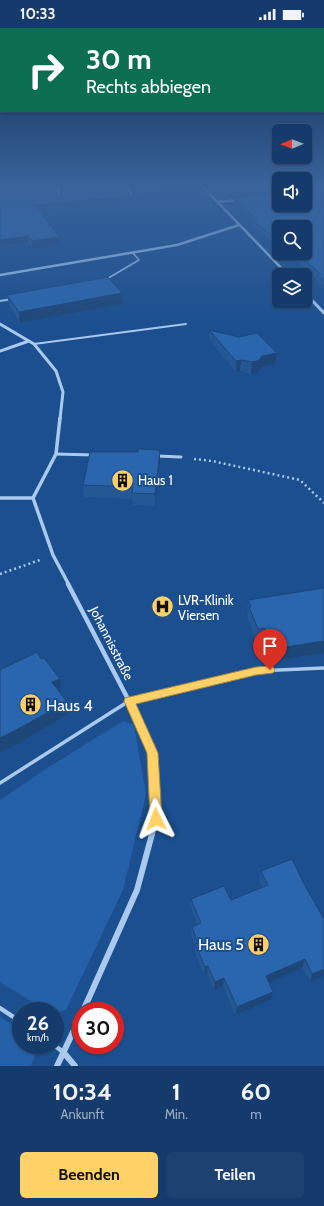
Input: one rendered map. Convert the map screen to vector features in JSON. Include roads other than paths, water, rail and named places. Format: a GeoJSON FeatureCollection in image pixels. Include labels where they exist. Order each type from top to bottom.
{"type":"FeatureCollection","features":[{"type":"Feature","properties":{"kind":"street"},"geometry":{"type":"LineString","coordinates":[[0,275],[178,245],[212,234]]}},
{"type":"Feature","properties":{"kind":"street"},"geometry":{"type":"LineString","coordinates":[[247,234],[281,268]]}},
{"type":"Feature","properties":{"kind":"street"},"geometry":{"type":"LineString","coordinates":[[312,300],[324,313]]}},
{"type":"Feature","properties":{"kind":"street"},"geometry":{"type":"LineString","coordinates":[[0,324],[34,344],[56,370],[63,392],[56,454],[33,498],[0,498]]}},
{"type":"Feature","properties":{"kind":"street"},"geometry":{"type":"LineString","coordinates":[[0,351],[29,341]]}},
{"type":"Feature","properties":{"kind":"street","name":"Johannisstraße"},"geometry":{"type":"LineString","coordinates":[[33,498],[53,555],[129,701],[152,753],[156,819],[137,890],[87,1002]]}},
{"type":"Feature","properties":{"kind":"street"},"geometry":{"type":"LineString","coordinates":[[72,1035],[64,1053],[75,1066]]}},
{"type":"Feature","properties":{"kind":"street"},"geometry":{"type":"LineString","coordinates":[[57,1066],[63,1054]]}},
{"type":"Feature","properties":{"kind":"lane"},"geometry":{"type":"LineString","coordinates":[[102,283],[139,260],[134,253]]}},
{"type":"Feature","properties":{"kind":"lane"},"geometry":{"type":"LineString","coordinates":[[0,301],[16,298]]}},
{"type":"Feature","properties":{"kind":"lane"},"geometry":{"type":"LineString","coordinates":[[34,344],[186,324]]}},
{"type":"Feature","properties":{"kind":"lane"},"geometry":{"type":"LineString","coordinates":[[56,454],[94,455]]}},
{"type":"Feature","properties":{"kind":"lane"},"geometry":{"type":"LineString","coordinates":[[149,456],[181,457]]}},
{"type":"Feature","properties":{"kind":"lane"},"geometry":{"type":"LineString","coordinates":[[0,782],[129,701],[256,671],[324,668]]}},
{"type":"Feature","properties":{"kind":"lane"},"geometry":{"type":"LineString","coordinates":[[0,1008],[12,1016]]}},
{"type":"Feature","properties":{"kind":"place","name":"Haus 1"},"geometry":{"type":"Point","coordinates":[122,480]}},
{"type":"Feature","properties":{"kind":"place","name":"LVR-Klinik Viersen"},"geometry":{"type":"Point","coordinates":[162,607]}},
{"type":"Feature","properties":{"kind":"place","name":"Haus 4"},"geometry":{"type":"Point","coordinates":[31,705]}},
{"type":"Feature","properties":{"kind":"place","name":"Haus 5"},"geometry":{"type":"Point","coordinates":[259,944]}}]}
